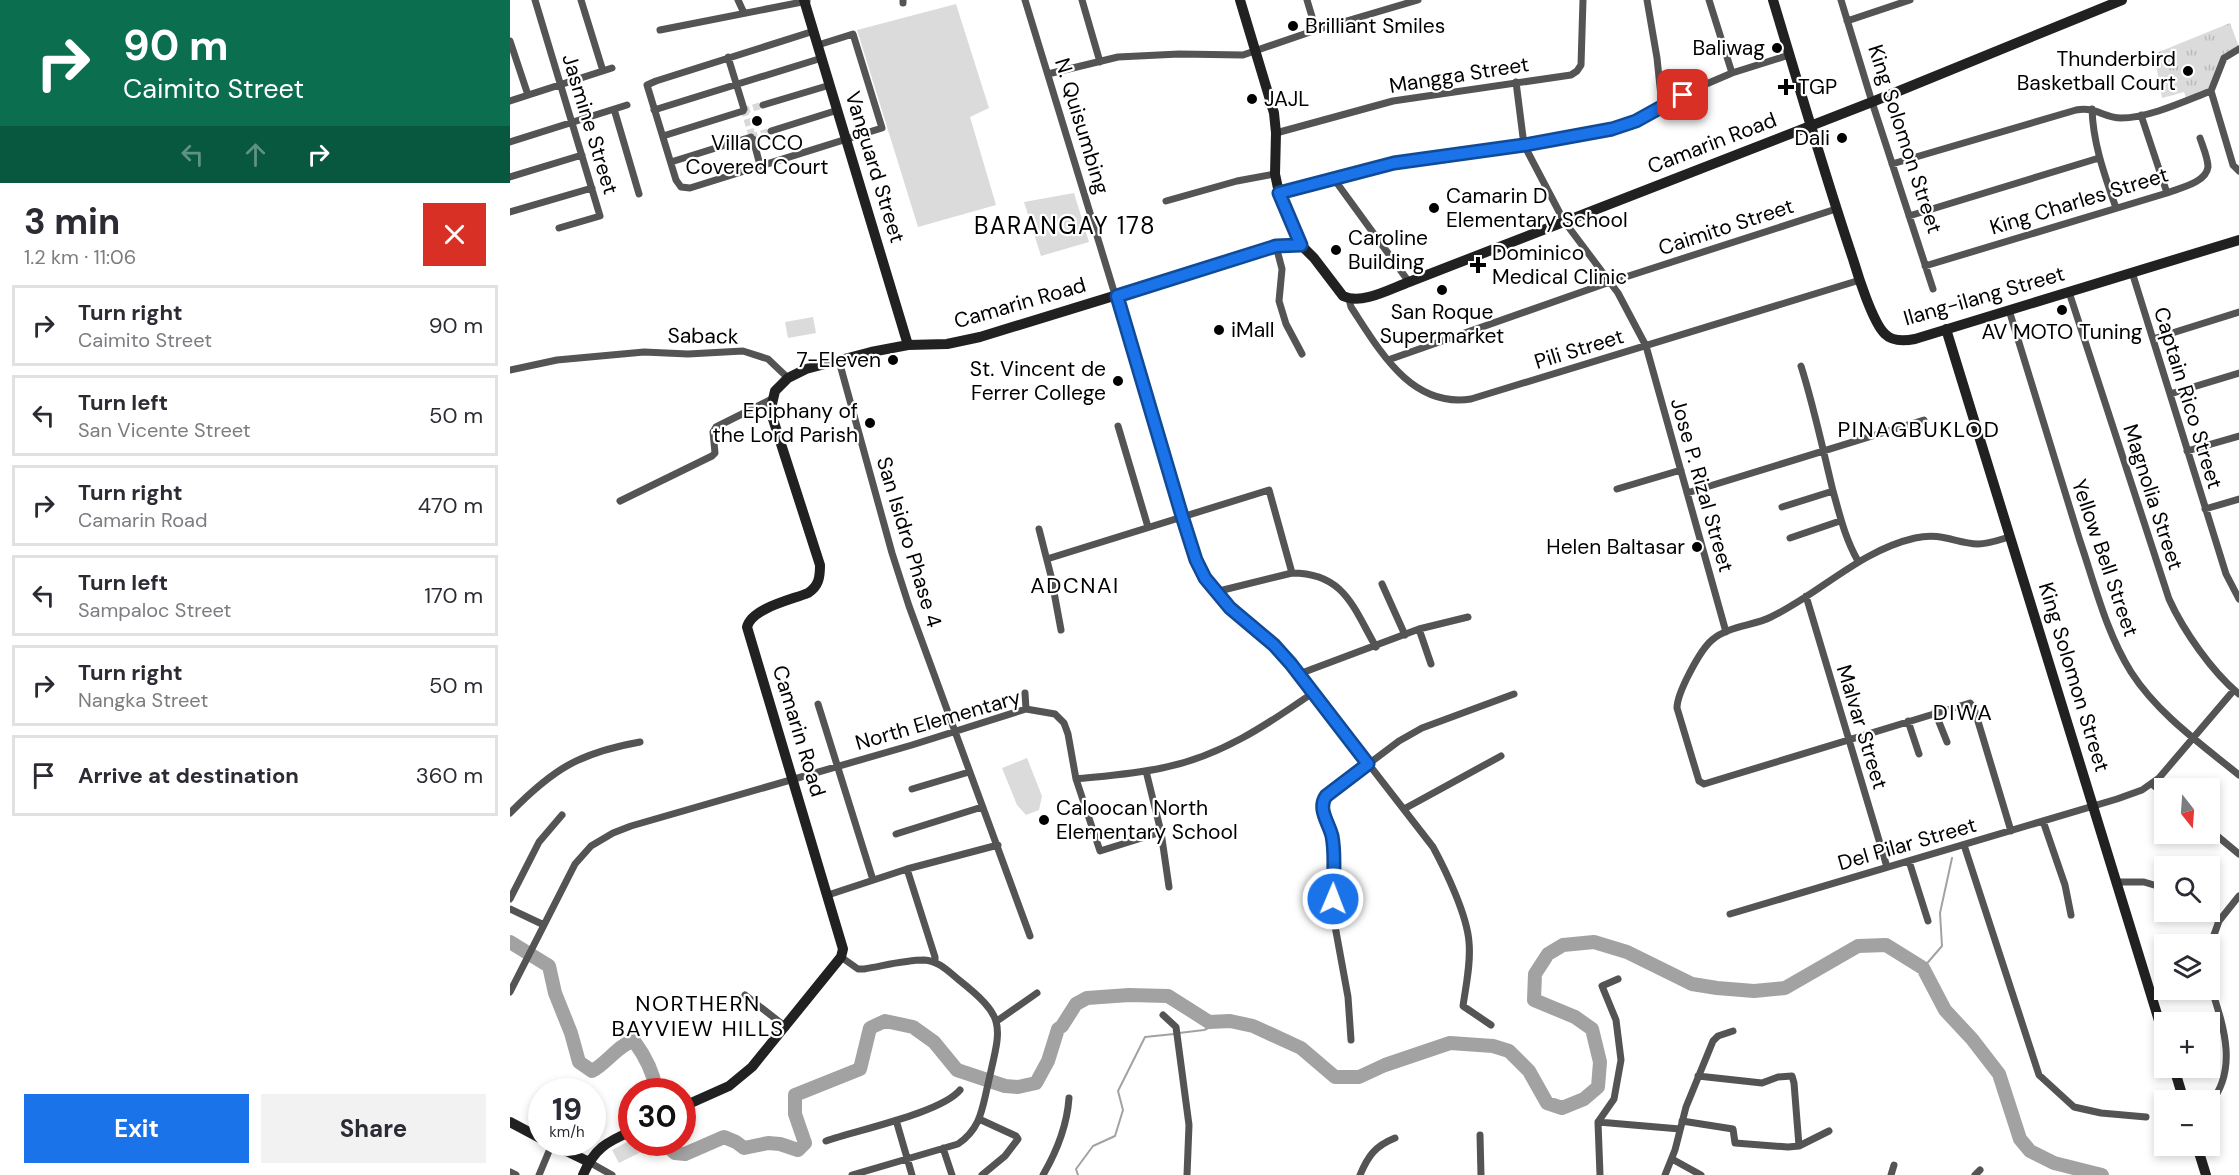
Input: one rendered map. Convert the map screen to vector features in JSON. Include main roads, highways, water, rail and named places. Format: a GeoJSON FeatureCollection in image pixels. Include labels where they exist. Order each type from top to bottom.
{"type":"FeatureCollection","features":[{"type":"Feature","properties":{"kind":"main road","name":"Vanguard Street"},"geometry":{"type":"LineString","coordinates":[[806,0],[908,345]]}},
{"type":"Feature","properties":{"kind":"main road"},"geometry":{"type":"LineString","coordinates":[[1240,0],[1274,113],[1275,174],[1279,193],[1301,245]]}},
{"type":"Feature","properties":{"kind":"main road","name":"Ilang-ilang Street"},"geometry":{"type":"LineString","coordinates":[[1773,0],[1810,126],[1860,280],[1877,323],[1884,334],[1890,338],[1906,341],[2239,240]]}},
{"type":"Feature","properties":{"kind":"main road","name":"Camarin Road"},"geometry":{"type":"LineString","coordinates":[[696,1101],[729,1086],[742,1077],[763,1056],[841,957],[843,951],[843,942],[747,627],[748,621],[760,611],[808,593],[814,589],[819,580],[820,565],[774,424],[771,408],[775,391],[788,378],[806,369],[908,345],[947,344],[965,340],[1117,296],[1276,246],[1301,245],[1314,258],[1338,291],[1349,298],[1362,298],[1409,282],[1872,102],[2122,0]]}},
{"type":"Feature","properties":{"kind":"main road","name":"King Solomon Street"},"geometry":{"type":"LineString","coordinates":[[1946,329],[2156,1012]]}},
{"type":"Feature","properties":{"kind":"main road"},"geometry":{"type":"LineString","coordinates":[[510,1122],[528,1132]]}},
{"type":"Feature","properties":{"kind":"main road"},"geometry":{"type":"LineString","coordinates":[[583,1175],[589,1162],[600,1148],[618,1138]]}},
{"type":"Feature","properties":{"kind":"main road"},"geometry":{"type":"LineString","coordinates":[[577,1156],[589,1162]]}},
{"type":"Feature","properties":{"kind":"main road"},"geometry":{"type":"LineString","coordinates":[[2200,1156],[2206,1175]]}},
{"type":"Feature","properties":{"kind":"waterway"},"geometry":{"type":"LineString","coordinates":[[1923,968],[1942,946],[1940,913],[1952,858]]}},
{"type":"Feature","properties":{"kind":"waterway"},"geometry":{"type":"LineString","coordinates":[[510,942],[549,966],[555,993],[571,1033],[579,1062],[592,1071],[623,1046],[634,1041],[654,1078]]}},
{"type":"Feature","properties":{"kind":"waterway"},"geometry":{"type":"LineString","coordinates":[[696,1149],[724,1137],[744,1148],[768,1143],[798,1150],[805,1143],[795,1114],[795,1095],[860,1069],[870,1028],[885,1021],[913,1027],[934,1042],[957,1070],[1005,1086],[1018,1087],[1036,1083],[1048,1061],[1058,1029],[1076,1004],[1087,998],[1129,995],[1168,996],[1209,1022],[1230,1021],[1253,1026],[1301,1048],[1335,1077],[1359,1077],[1385,1065],[1450,1043],[1493,1046],[1509,1051],[1529,1071],[1547,1103],[1562,1108],[1584,1099],[1598,1087],[1600,1062],[1592,1029],[1575,1017],[1534,1000],[1535,974],[1548,954],[1563,945],[1594,942],[1627,952],[1692,984],[1754,991],[1785,988],[1858,946],[1886,945],[1923,968],[1945,1010],[1972,1039],[1999,1074],[2020,1139],[2030,1151],[2054,1163],[2102,1175]]}},
{"type":"Feature","properties":{"kind":"waterway"},"geometry":{"type":"LineString","coordinates":[[1179,1033],[1204,1030],[1224,1021]]}},
{"type":"Feature","properties":{"kind":"waterway"},"geometry":{"type":"LineString","coordinates":[[1078,1175],[1076,1169],[1093,1146],[1115,1136],[1123,1110],[1118,1091],[1145,1037],[1174,1034]]}},
{"type":"Feature","properties":{"kind":"tunnel"},"geometry":{"type":"LineString","coordinates":[[743,111],[763,105]]}},
{"type":"Feature","properties":{"kind":"tunnel"},"geometry":{"type":"LineString","coordinates":[[744,109],[753,139]]}},
{"type":"Feature","properties":{"kind":"tunnel"},"geometry":{"type":"LineString","coordinates":[[751,137],[771,131]]}},
{"type":"Feature","properties":{"kind":"place","name":"Brilliant Smiles"},"geometry":{"type":"Point","coordinates":[1293,26]}},
{"type":"Feature","properties":{"kind":"place","name":"Baliwag"},"geometry":{"type":"Point","coordinates":[1777,48]}},
{"type":"Feature","properties":{"kind":"place","name":"Thunderbird Basketball Court"},"geometry":{"type":"Point","coordinates":[2188,71]}},
{"type":"Feature","properties":{"kind":"place","name":"TGP"},"geometry":{"type":"Point","coordinates":[1786,87]}},
{"type":"Feature","properties":{"kind":"place","name":"JAJL"},"geometry":{"type":"Point","coordinates":[1252,99]}},
{"type":"Feature","properties":{"kind":"place","name":"Villa CCO Covered Court"},"geometry":{"type":"Point","coordinates":[757,121]}},
{"type":"Feature","properties":{"kind":"place","name":"Dali"},"geometry":{"type":"Point","coordinates":[1842,138]}},
{"type":"Feature","properties":{"kind":"place","name":"Camarin D Elementary School"},"geometry":{"type":"Point","coordinates":[1434,208]}},
{"type":"Feature","properties":{"kind":"place","name":"Caroline Building"},"geometry":{"type":"Point","coordinates":[1336,250]}},
{"type":"Feature","properties":{"kind":"place","name":"Dominico Medical Clinic"},"geometry":{"type":"Point","coordinates":[1478,265]}},
{"type":"Feature","properties":{"kind":"place","name":"San Roque Supermarket"},"geometry":{"type":"Point","coordinates":[1442,290]}},
{"type":"Feature","properties":{"kind":"place","name":"AV MOTO Tuning"},"geometry":{"type":"Point","coordinates":[2062,310]}},
{"type":"Feature","properties":{"kind":"place","name":"iMall"},"geometry":{"type":"Point","coordinates":[1219,330]}},
{"type":"Feature","properties":{"kind":"place","name":"7-Eleven"},"geometry":{"type":"Point","coordinates":[893,360]}},
{"type":"Feature","properties":{"kind":"place","name":"St. Vincent de Ferrer College"},"geometry":{"type":"Point","coordinates":[1118,381]}},
{"type":"Feature","properties":{"kind":"place","name":"Epiphany of the Lord Parish"},"geometry":{"type":"Point","coordinates":[870,423]}},
{"type":"Feature","properties":{"kind":"place","name":"Helen Baltasar"},"geometry":{"type":"Point","coordinates":[1697,547]}},
{"type":"Feature","properties":{"kind":"place","name":"Caloocan North Elementary School"},"geometry":{"type":"Point","coordinates":[1044,820]}},
{"type":"Feature","properties":{"kind":"district","name":"BARANGAY 178"},"geometry":{"type":"Point","coordinates":[1065,226]}},
{"type":"Feature","properties":{"kind":"district","name":"PINAGBUKLOD"},"geometry":{"type":"Point","coordinates":[1919,429]}},
{"type":"Feature","properties":{"kind":"district","name":"ADCNAI"},"geometry":{"type":"Point","coordinates":[1075,585]}},
{"type":"Feature","properties":{"kind":"district","name":"DIWA"},"geometry":{"type":"Point","coordinates":[1963,712]}},
{"type":"Feature","properties":{"kind":"district","name":"NORTHERN BAYVIEW HILLS"},"geometry":{"type":"Point","coordinates":[698,1016]}}]}
